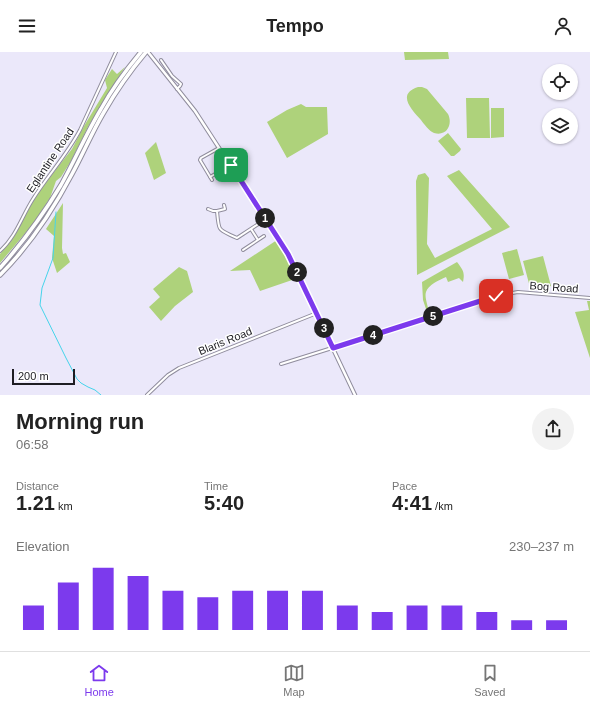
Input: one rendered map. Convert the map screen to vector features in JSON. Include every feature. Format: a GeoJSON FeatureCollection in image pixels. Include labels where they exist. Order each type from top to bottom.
{"type":"FeatureCollection","features":[{"type":"Feature","properties":{"kind":"highway"},"geometry":{"type":"LineString","coordinates":[[0,268],[32,230],[44,212],[68,172],[100,110],[118,82],[141,52]]}},
{"type":"Feature","properties":{"kind":"highway"},"geometry":{"type":"LineString","coordinates":[[0,275],[24,247],[48,215],[73,174],[104,112],[123,82],[147,52]]}},
{"type":"Feature","properties":{"kind":"street","name":"Eglantine Road"},"geometry":{"type":"LineString","coordinates":[[0,251],[9,241],[41,186],[62,160],[73,143],[116,52]]}},
{"type":"Feature","properties":{"kind":"street"},"geometry":{"type":"LineString","coordinates":[[147,52],[152,56],[195,111],[288,254],[355,395]]}},
{"type":"Feature","properties":{"kind":"street"},"geometry":{"type":"LineString","coordinates":[[161,60],[172,76],[181,84],[177,89]]}},
{"type":"Feature","properties":{"kind":"street"},"geometry":{"type":"LineString","coordinates":[[212,180],[200,160],[219,148]]}},
{"type":"Feature","properties":{"kind":"street"},"geometry":{"type":"LineString","coordinates":[[210,177],[217,173]]}},
{"type":"Feature","properties":{"kind":"street"},"geometry":{"type":"LineString","coordinates":[[208,209],[217,211],[225,209],[224,205]]}},
{"type":"Feature","properties":{"kind":"street"},"geometry":{"type":"LineString","coordinates":[[217,211],[218,226],[220,229],[237,238],[266,219]]}},
{"type":"Feature","properties":{"kind":"street"},"geometry":{"type":"LineString","coordinates":[[250,229],[258,240]]}},
{"type":"Feature","properties":{"kind":"street"},"geometry":{"type":"LineString","coordinates":[[243,250],[264,236]]}},
{"type":"Feature","properties":{"kind":"street","name":"Bog Road"},"geometry":{"type":"LineString","coordinates":[[281,364],[501,295],[518,292],[590,298]]}},
{"type":"Feature","properties":{"kind":"street","name":"Blaris Road"},"geometry":{"type":"LineString","coordinates":[[147,395],[165,377],[175,370],[317,313]]}},
{"type":"Feature","properties":{"kind":"green space"},"geometry":{"type":"Polygon","coordinates":[[[404,52],[448,52],[449,59],[405,60],[404,52]]]}},
{"type":"Feature","properties":{"kind":"green space"},"geometry":{"type":"Polygon","coordinates":[[[125,67],[89,125],[71,161],[61,177],[56,181],[50,198],[33,224],[0,263],[0,254],[12,239],[25,214],[42,187],[72,149],[107,88],[105,80],[112,69],[117,74],[125,67]]]}},
{"type":"Feature","properties":{"kind":"green space"},"geometry":{"type":"Polygon","coordinates":[[[418,87],[427,89],[448,114],[450,122],[448,129],[442,133],[439,134],[432,132],[410,107],[407,98],[408,94],[411,90],[418,87]]]}},
{"type":"Feature","properties":{"kind":"green space"},"geometry":{"type":"Polygon","coordinates":[[[466,98],[489,98],[490,138],[467,138],[466,98]]]}},
{"type":"Feature","properties":{"kind":"green space"},"geometry":{"type":"Polygon","coordinates":[[[301,104],[306,107],[327,107],[328,134],[287,158],[267,122],[287,110],[301,104]]]}},
{"type":"Feature","properties":{"kind":"green space"},"geometry":{"type":"Polygon","coordinates":[[[491,108],[504,108],[504,137],[491,138],[491,108]]]}},
{"type":"Feature","properties":{"kind":"green space"},"geometry":{"type":"Polygon","coordinates":[[[448,133],[461,149],[454,156],[451,156],[438,141],[448,133]]]}},
{"type":"Feature","properties":{"kind":"green space"},"geometry":{"type":"Polygon","coordinates":[[[156,142],[166,173],[154,180],[145,153],[156,142]]]}},
{"type":"Feature","properties":{"kind":"green space"},"geometry":{"type":"Polygon","coordinates":[[[459,170],[510,227],[417,275],[416,181],[418,175],[425,173],[429,178],[427,244],[435,258],[492,229],[447,176],[459,170]]]}},
{"type":"Feature","properties":{"kind":"green space"},"geometry":{"type":"Polygon","coordinates":[[[63,203],[62,248],[63,254],[66,253],[70,262],[57,273],[52,258],[54,236],[46,229],[63,203]]]}},
{"type":"Feature","properties":{"kind":"green space"},"geometry":{"type":"Polygon","coordinates":[[[277,240],[284,250],[298,278],[260,291],[250,270],[230,271],[277,240]]]}},
{"type":"Feature","properties":{"kind":"green space"},"geometry":{"type":"Polygon","coordinates":[[[517,249],[524,275],[509,279],[502,253],[517,249]]]}},
{"type":"Feature","properties":{"kind":"green space"},"geometry":{"type":"Polygon","coordinates":[[[543,256],[551,286],[531,291],[523,261],[543,256]]]}},
{"type":"Feature","properties":{"kind":"green space"},"geometry":{"type":"Polygon","coordinates":[[[457,262],[463,271],[463,282],[459,278],[448,282],[446,277],[429,287],[426,294],[430,315],[428,315],[423,300],[422,282],[457,262]]]}},
{"type":"Feature","properties":{"kind":"green space"},"geometry":{"type":"Polygon","coordinates":[[[179,267],[187,271],[193,292],[175,306],[161,321],[149,307],[160,297],[153,289],[179,267]]]}},
{"type":"Feature","properties":{"kind":"green space"},"geometry":{"type":"Polygon","coordinates":[[[587,301],[590,301],[590,358],[575,312],[589,310],[587,301]]]}},
{"type":"Feature","properties":{"kind":"waterway"},"geometry":{"type":"LineString","coordinates":[[56,212],[53,258],[42,288],[40,305],[77,379],[101,395]]}},
{"type":"Feature","properties":{"kind":"route"},"geometry":{"type":"LineString","coordinates":[[231,165],[288,254],[333,348],[496,296]]}}]}
